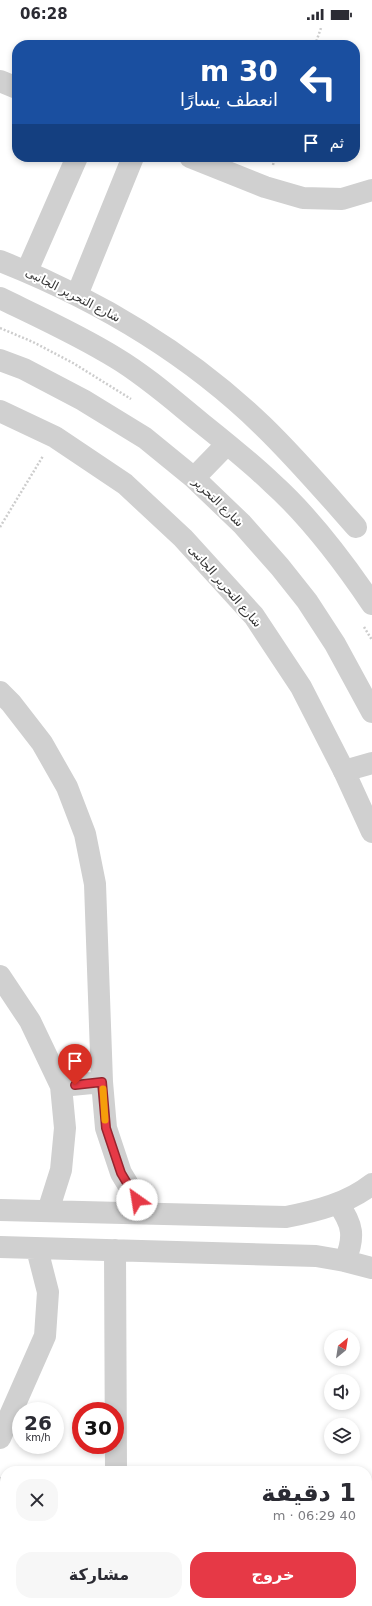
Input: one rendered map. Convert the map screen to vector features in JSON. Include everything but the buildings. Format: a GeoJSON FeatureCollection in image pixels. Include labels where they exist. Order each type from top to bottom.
{"type":"FeatureCollection","features":[{"type":"Feature","properties":{"kind":"street"},"geometry":{"type":"LineString","coordinates":[[0,81],[12,86]]}},
{"type":"Feature","properties":{"kind":"street"},"geometry":{"type":"LineString","coordinates":[[27,272],[75,162]]}},
{"type":"Feature","properties":{"kind":"street"},"geometry":{"type":"LineString","coordinates":[[77,295],[131,162]]}},
{"type":"Feature","properties":{"kind":"street"},"geometry":{"type":"LineString","coordinates":[[203,162],[265,186],[303,198],[342,199],[372,190]]}},
{"type":"Feature","properties":{"kind":"street","name":"شارع التحرير الجانبى"},"geometry":{"type":"LineString","coordinates":[[0,261],[77,295],[127,323],[169,350],[220,388],[262,426],[302,466],[356,527]]}},
{"type":"Feature","properties":{"kind":"street"},"geometry":{"type":"LineString","coordinates":[[0,298],[56,324],[116,358],[171,398],[227,444],[273,483],[315,527],[353,575],[372,604]]}},
{"type":"Feature","properties":{"kind":"street","name":"شارع التحرير"},"geometry":{"type":"LineString","coordinates":[[0,360],[24,368],[82,400],[145,438],[194,478],[242,524],[280,567],[307,601],[335,644],[372,712]]}},
{"type":"Feature","properties":{"kind":"street","name":"شارع التحرير الجانبى"},"geometry":{"type":"LineString","coordinates":[[0,411],[55,437],[125,484],[183,538],[254,616],[301,687],[344,771],[372,832]]}},
{"type":"Feature","properties":{"kind":"street"},"geometry":{"type":"LineString","coordinates":[[194,478],[227,444]]}},
{"type":"Feature","properties":{"kind":"street"},"geometry":{"type":"LineString","coordinates":[[0,692],[11,703],[42,743],[67,787],[85,834],[95,884],[102,1082],[106,1128],[121,1173],[145,1213]]}},
{"type":"Feature","properties":{"kind":"street"},"geometry":{"type":"LineString","coordinates":[[344,771],[372,763]]}},
{"type":"Feature","properties":{"kind":"street"},"geometry":{"type":"LineString","coordinates":[[0,976],[30,1021],[61,1086],[65,1128],[61,1170],[48,1211]]}},
{"type":"Feature","properties":{"kind":"street"},"geometry":{"type":"LineString","coordinates":[[61,1086],[102,1082]]}},
{"type":"Feature","properties":{"kind":"street"},"geometry":{"type":"LineString","coordinates":[[0,1210],[286,1217],[312,1212],[338,1204],[372,1184]]}},
{"type":"Feature","properties":{"kind":"street"},"geometry":{"type":"LineString","coordinates":[[338,1204],[347,1216],[351,1231],[351,1246],[346,1261]]}},
{"type":"Feature","properties":{"kind":"street"},"geometry":{"type":"LineString","coordinates":[[0,1247],[316,1256],[346,1261],[372,1268]]}},
{"type":"Feature","properties":{"kind":"street"},"geometry":{"type":"LineString","coordinates":[[0,1438],[45,1336],[48,1292],[37,1249]]}},
{"type":"Feature","properties":{"kind":"street"},"geometry":{"type":"LineString","coordinates":[[115,1250],[116,1466]]}},
{"type":"Feature","properties":{"kind":"path"},"geometry":{"type":"LineString","coordinates":[[317,40],[321,28]]}},
{"type":"Feature","properties":{"kind":"path"},"geometry":{"type":"LineString","coordinates":[[0,528],[55,437]]}},
{"type":"Feature","properties":{"kind":"slow traffic"},"geometry":{"type":"LineString","coordinates":[[103,1089],[105,1120]]}},
{"type":"Feature","properties":{"kind":"route"},"geometry":{"type":"LineString","coordinates":[[75,1085],[102,1082],[106,1128],[121,1173],[137,1200]]}}]}
